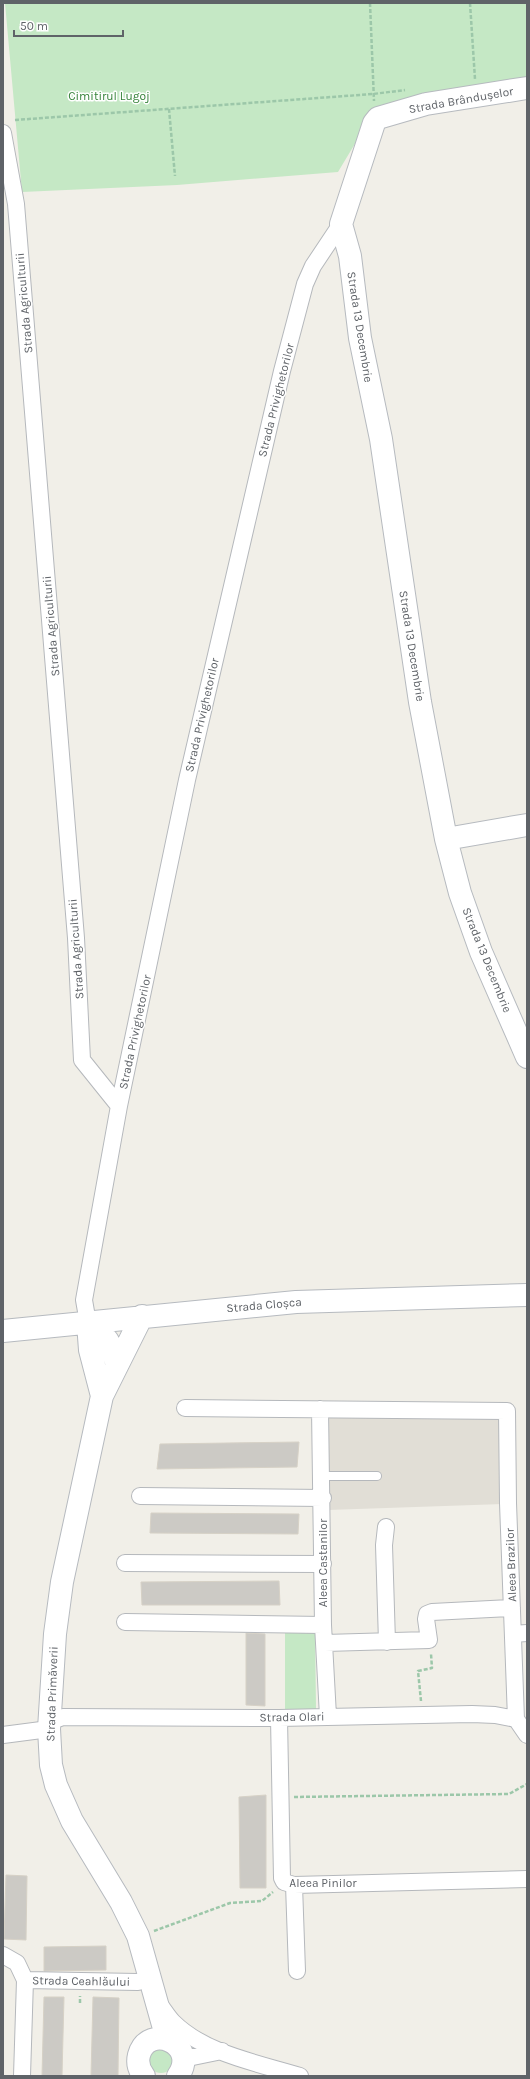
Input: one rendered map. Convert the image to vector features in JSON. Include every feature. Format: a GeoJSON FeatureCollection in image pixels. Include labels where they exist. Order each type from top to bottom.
{"type":"FeatureCollection","features":[{"type":"Feature","properties":{"kind":"street","name":"Strada Brândușelor"},"geometry":{"type":"LineString","coordinates":[[374,115],[378,118],[426,104],[527,88]]}},
{"type":"Feature","properties":{"kind":"street","name":"Strada Privighetorilor"},"geometry":{"type":"LineString","coordinates":[[88,1323],[84,1300],[119,1106],[187,780],[282,371],[305,284],[313,266],[341,224],[374,115]]}},
{"type":"Feature","properties":{"kind":"street","name":"Strada Agriculturii"},"geometry":{"type":"LineString","coordinates":[[3,134],[16,204],[76,930],[82,1060],[119,1106]]}},
{"type":"Feature","properties":{"kind":"street","name":"Strada 13 Decembrie"},"geometry":{"type":"LineString","coordinates":[[341,224],[350,256],[360,338],[381,439],[420,702],[446,839],[460,893],[481,952],[527,1057]]}},
{"type":"Feature","properties":{"kind":"street"},"geometry":{"type":"LineString","coordinates":[[446,839],[527,825]]}},
{"type":"Feature","properties":{"kind":"street","name":"Strada Cloșca"},"geometry":{"type":"LineString","coordinates":[[3,1331],[142,1316],[296,1302],[527,1296]]}},
{"type":"Feature","properties":{"kind":"street","name":"Strada Primăverii"},"geometry":{"type":"LineString","coordinates":[[140,2072],[140,2053],[171,2052],[143,1952],[129,1917],[72,1821],[60,1796],[51,1765],[49,1726],[55,1634],[62,1582],[102,1396],[142,1316]]}},
{"type":"Feature","properties":{"kind":"street"},"geometry":{"type":"LineString","coordinates":[[88,1323],[104,1334],[110,1343],[117,1365]]}},
{"type":"Feature","properties":{"kind":"street","name":"Strada Primăverii"},"geometry":{"type":"LineString","coordinates":[[88,1323],[90,1350],[102,1396]]}},
{"type":"Feature","properties":{"kind":"street"},"geometry":{"type":"LineString","coordinates":[[185,1408],[320,1409]]}},
{"type":"Feature","properties":{"kind":"street","name":"Aleea Brazilor"},"geometry":{"type":"LineString","coordinates":[[320,1409],[507,1411],[512,1608],[520,1633],[516,1719]]}},
{"type":"Feature","properties":{"kind":"street","name":"Aleea Castanilor"},"geometry":{"type":"LineString","coordinates":[[320,1409],[323,1625],[328,1716]]}},
{"type":"Feature","properties":{"kind":"street"},"geometry":{"type":"LineString","coordinates":[[140,1496],[322,1498]]}},
{"type":"Feature","properties":{"kind":"street"},"geometry":{"type":"LineString","coordinates":[[386,1527],[384,1545],[388,1642]]}},
{"type":"Feature","properties":{"kind":"street"},"geometry":{"type":"LineString","coordinates":[[126,1563],[323,1564]]}},
{"type":"Feature","properties":{"kind":"street"},"geometry":{"type":"LineString","coordinates":[[325,1643],[429,1640],[426,1619],[427,1614],[432,1612],[512,1608]]}},
{"type":"Feature","properties":{"kind":"street"},"geometry":{"type":"LineString","coordinates":[[125,1622],[323,1625]]}},
{"type":"Feature","properties":{"kind":"street","name":"Strada Olari"},"geometry":{"type":"LineString","coordinates":[[3,1735],[49,1726],[63,1717],[279,1718],[328,1716],[495,1715],[516,1719]]}},
{"type":"Feature","properties":{"kind":"street","name":"Aleea Pinilor"},"geometry":{"type":"LineString","coordinates":[[279,1718],[282,1797],[282,1878],[289,1884],[527,1879]]}},
{"type":"Feature","properties":{"kind":"street"},"geometry":{"type":"LineString","coordinates":[[516,1719],[527,1735]]}},
{"type":"Feature","properties":{"kind":"street"},"geometry":{"type":"LineString","coordinates":[[289,1884],[297,1971]]}},
{"type":"Feature","properties":{"kind":"street","name":"Strada Ceahlăului"},"geometry":{"type":"LineString","coordinates":[[3,1955],[17,1963],[25,1980],[22,2076]]}},
{"type":"Feature","properties":{"kind":"street","name":"Strada Ceahlăului"},"geometry":{"type":"LineString","coordinates":[[25,1980],[138,1982]]}},
{"type":"Feature","properties":{"kind":"street"},"geometry":{"type":"LineString","coordinates":[[155,1997],[172,2022],[202,2042],[222,2051],[300,2076]]}},
{"type":"Feature","properties":{"kind":"street"},"geometry":{"type":"LineString","coordinates":[[171,2052],[202,2042]]}},
{"type":"Feature","properties":{"kind":"street"},"geometry":{"type":"LineString","coordinates":[[171,2052],[222,2051]]}},
{"type":"Feature","properties":{"kind":"lane"},"geometry":{"type":"LineString","coordinates":[[322,1476],[377,1476]]}},
{"type":"Feature","properties":{"kind":"path"},"geometry":{"type":"LineString","coordinates":[[370,3],[374,115]]}},
{"type":"Feature","properties":{"kind":"path"},"geometry":{"type":"LineString","coordinates":[[470,3],[475,80]]}},
{"type":"Feature","properties":{"kind":"path"},"geometry":{"type":"LineString","coordinates":[[467,81],[483,79]]}},
{"type":"Feature","properties":{"kind":"path"},"geometry":{"type":"LineString","coordinates":[[15,120],[373,94],[412,89]]}},
{"type":"Feature","properties":{"kind":"path"},"geometry":{"type":"LineString","coordinates":[[169,109],[176,176]]}},
{"type":"Feature","properties":{"kind":"path"},"geometry":{"type":"LineString","coordinates":[[424,1716],[418,1671],[432,1668],[429,1640]]}},
{"type":"Feature","properties":{"kind":"path"},"geometry":{"type":"LineString","coordinates":[[282,1797],[509,1794],[527,1784]]}},
{"type":"Feature","properties":{"kind":"path"},"geometry":{"type":"LineString","coordinates":[[150,1933],[230,1903],[262,1901],[289,1884]]}},
{"type":"Feature","properties":{"kind":"shaded area"},"geometry":{"type":"Polygon","coordinates":[[[326,1415],[501,1418],[503,1504],[328,1510],[326,1415]]]}},
{"type":"Feature","properties":{"kind":"green space","name":"Cimitirul Lugoj"},"geometry":{"type":"Polygon","coordinates":[[[5,3],[527,3],[527,87],[374,112],[338,172],[177,185],[22,192],[5,3]]]}},
{"type":"Feature","properties":{"kind":"green space"},"geometry":{"type":"Polygon","coordinates":[[[315,1630],[316,1709],[285,1709],[285,1631],[315,1630]]]}},
{"type":"Feature","properties":{"kind":"green space"},"geometry":{"type":"Polygon","coordinates":[[[161,2049],[166,2050],[172,2056],[172,2066],[166,2072],[161,2073],[156,2072],[150,2066],[149,2061],[150,2056],[156,2050],[161,2049]]]}},
{"type":"Feature","properties":{"kind":"building"},"geometry":{"type":"Polygon","coordinates":[[[299,1442],[297,1467],[157,1469],[160,1444],[299,1442]]]}},
{"type":"Feature","properties":{"kind":"building"},"geometry":{"type":"Polygon","coordinates":[[[151,1513],[299,1514],[298,1534],[150,1533],[151,1513]]]}},
{"type":"Feature","properties":{"kind":"building"},"geometry":{"type":"Polygon","coordinates":[[[279,1581],[280,1605],[142,1605],[141,1582],[279,1581]]]}},
{"type":"Feature","properties":{"kind":"building"},"geometry":{"type":"Polygon","coordinates":[[[246,1633],[265,1634],[265,1706],[246,1705],[246,1633]]]}},
{"type":"Feature","properties":{"kind":"building"},"geometry":{"type":"Polygon","coordinates":[[[266,1795],[266,1888],[240,1888],[239,1797],[266,1795]]]}},
{"type":"Feature","properties":{"kind":"building"},"geometry":{"type":"Polygon","coordinates":[[[6,1875],[27,1876],[26,1940],[4,1939],[6,1875]]]}},
{"type":"Feature","properties":{"kind":"building"},"geometry":{"type":"Polygon","coordinates":[[[106,1946],[106,1970],[44,1971],[44,1947],[106,1946]]]}},
{"type":"Feature","properties":{"kind":"building"},"geometry":{"type":"Polygon","coordinates":[[[44,1997],[64,1997],[62,2076],[42,2076],[44,1997]]]}},
{"type":"Feature","properties":{"kind":"building"},"geometry":{"type":"Polygon","coordinates":[[[93,1997],[119,1998],[118,2076],[91,2076],[93,1997]]]}}]}
